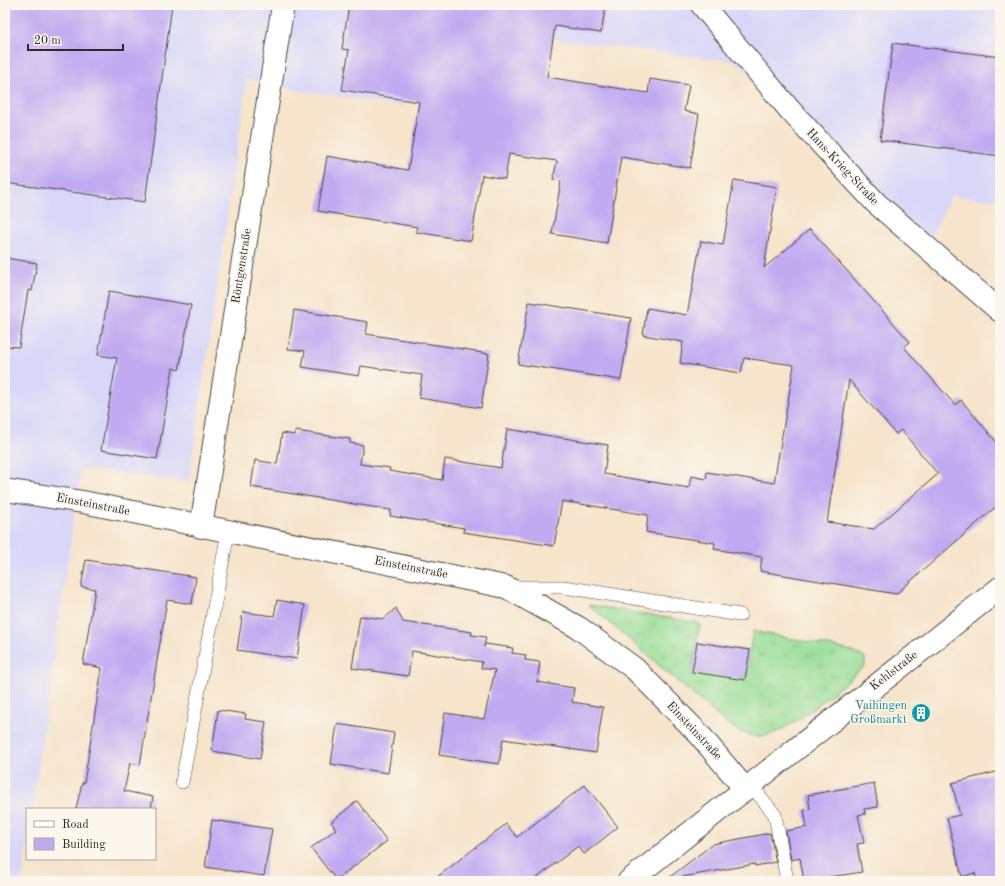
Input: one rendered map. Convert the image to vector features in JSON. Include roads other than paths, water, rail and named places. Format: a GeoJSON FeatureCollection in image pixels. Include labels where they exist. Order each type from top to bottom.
{"type":"FeatureCollection","features":[{"type":"Feature","properties":{"kind":"street","name":"Röntgenstraße"},"geometry":{"type":"LineString","coordinates":[[201,527],[283,5]]}},
{"type":"Feature","properties":{"kind":"street","name":"Hans-Krieg-Straße"},"geometry":{"type":"LineString","coordinates":[[702,5],[789,109],[876,203],[1000,312]]}},
{"type":"Feature","properties":{"kind":"street","name":"Einsteinstraße"},"geometry":{"type":"LineString","coordinates":[[5,490],[83,502],[201,527],[506,587],[579,628],[635,669],[699,734],[748,787]]}},
{"type":"Feature","properties":{"kind":"street","name":"Kehlstraße"},"geometry":{"type":"LineString","coordinates":[[629,881],[1000,588]]}},
{"type":"Feature","properties":{"kind":"lane"},"geometry":{"type":"LineString","coordinates":[[182,782],[228,532]]}},
{"type":"Feature","properties":{"kind":"lane"},"geometry":{"type":"LineString","coordinates":[[506,587],[564,587],[740,615]]}},
{"type":"Feature","properties":{"kind":"lane"},"geometry":{"type":"LineString","coordinates":[[748,787],[774,815],[787,881]]}},
{"type":"Feature","properties":{"kind":"place","name":"Vaihingen Großmarkt"},"geometry":{"type":"Point","coordinates":[921,713]}}]}
